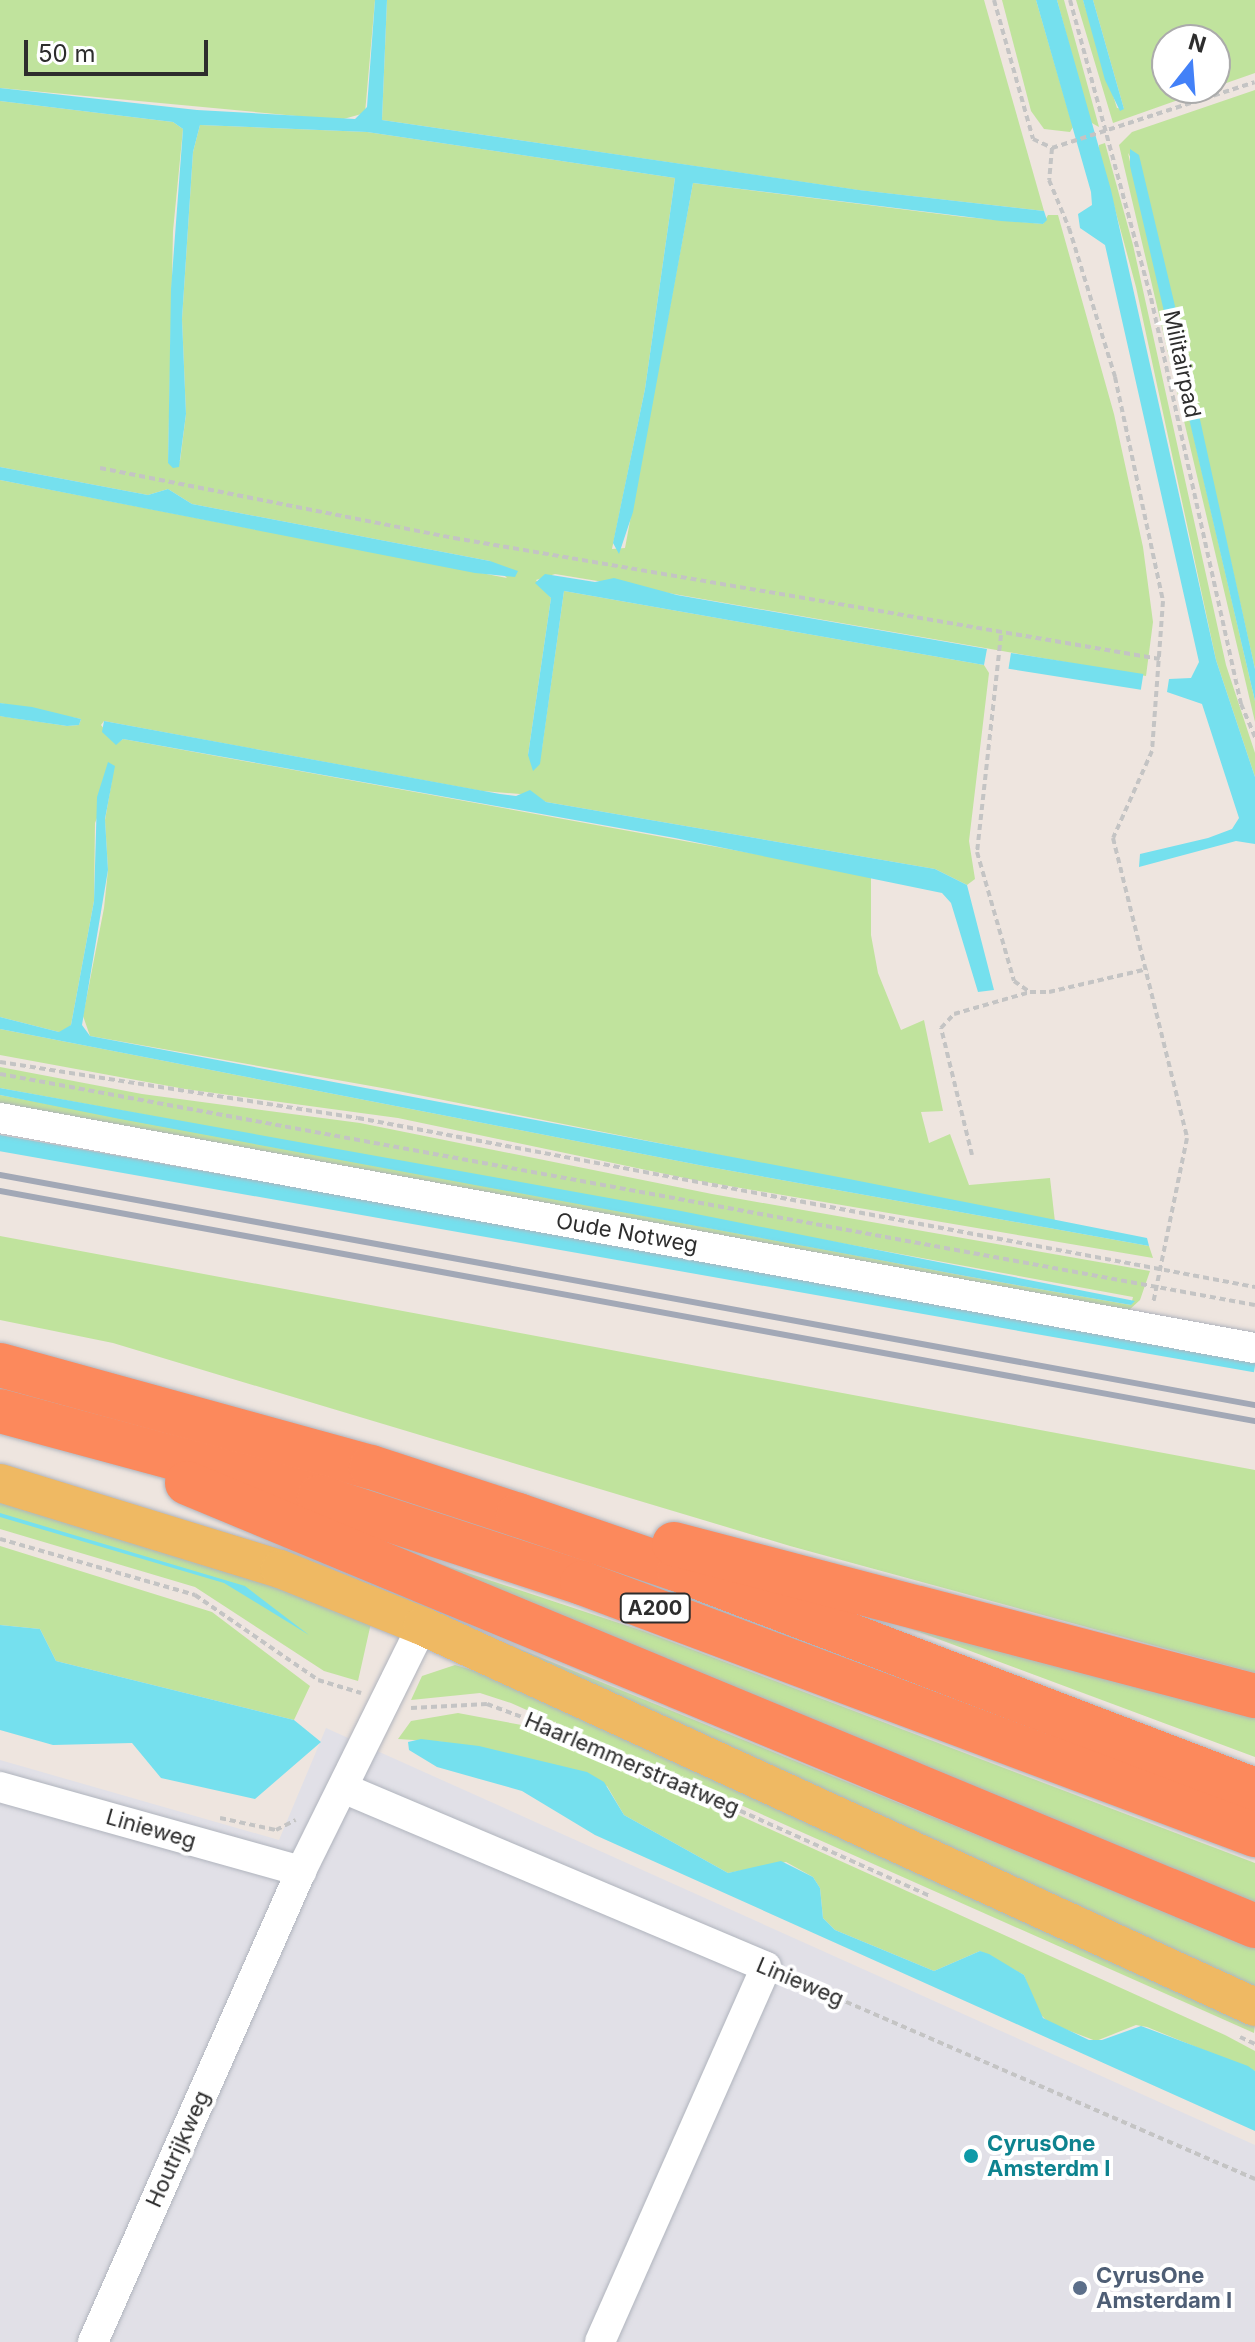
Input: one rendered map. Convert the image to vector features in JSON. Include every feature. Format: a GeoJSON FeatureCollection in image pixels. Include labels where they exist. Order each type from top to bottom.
{"type":"FeatureCollection","features":[{"type":"Feature","properties":{"kind":"highway","name":"A200"},"geometry":{"type":"LineString","coordinates":[[0,1365],[240,1429],[518,1515],[679,1570],[1255,1790]]}},
{"type":"Feature","properties":{"kind":"highway","name":"A200"},"geometry":{"type":"LineString","coordinates":[[0,1411],[319,1497],[582,1583],[1255,1835]]}},
{"type":"Feature","properties":{"kind":"highway","name":"A200"},"geometry":{"type":"LineString","coordinates":[[41,1421],[474,1606],[1255,1926]]}},
{"type":"Feature","properties":{"kind":"highway","name":"A200"},"geometry":{"type":"LineString","coordinates":[[518,1515],[690,1546],[1255,1696]]}},
{"type":"Feature","properties":{"kind":"main road","name":"Haarlemmerstraatweg"},"geometry":{"type":"LineString","coordinates":[[0,1483],[280,1569],[422,1626],[1243,2020]]}},
{"type":"Feature","properties":{"kind":"street","name":"Oude Notweg"},"geometry":{"type":"LineString","coordinates":[[0,1118],[1255,1348]]}},
{"type":"Feature","properties":{"kind":"street"},"geometry":{"type":"LineString","coordinates":[[301,1871],[422,1626]]}},
{"type":"Feature","properties":{"kind":"street","name":"Linieweg"},"geometry":{"type":"LineString","coordinates":[[0,1787],[301,1871]]}},
{"type":"Feature","properties":{"kind":"street","name":"Linieweg"},"geometry":{"type":"LineString","coordinates":[[343,1788],[766,1967]]}},
{"type":"Feature","properties":{"kind":"street","name":"Houtrijkweg"},"geometry":{"type":"LineString","coordinates":[[93,2342],[301,1871]]}},
{"type":"Feature","properties":{"kind":"street"},"geometry":{"type":"LineString","coordinates":[[600,2342],[766,1967]]}},
{"type":"Feature","properties":{"kind":"path"},"geometry":{"type":"LineString","coordinates":[[994,0],[1033,139],[1052,148],[1095,137],[1255,82]]}},
{"type":"Feature","properties":{"kind":"path","name":"Militairpad"},"geometry":{"type":"LineString","coordinates":[[1070,0],[1151,298],[1241,704],[1255,737]]}},
{"type":"Feature","properties":{"kind":"path"},"geometry":{"type":"LineString","coordinates":[[1052,148],[1049,180],[1069,228],[1115,377],[1163,601],[1152,751],[1113,838],[1187,1138],[1158,1268],[1148,1329]]}},
{"type":"Feature","properties":{"kind":"path"},"geometry":{"type":"LineString","coordinates":[[100,468],[454,538],[1001,635],[1160,659]]}},
{"type":"Feature","properties":{"kind":"path"},"geometry":{"type":"LineString","coordinates":[[1001,635],[977,852],[1014,981],[1030,992]]}},
{"type":"Feature","properties":{"kind":"path"},"geometry":{"type":"LineString","coordinates":[[972,1155],[941,1028],[954,1014],[1030,992],[1147,969]]}},
{"type":"Feature","properties":{"kind":"path"},"geometry":{"type":"LineString","coordinates":[[0,1062],[358,1118],[1255,1287]]}},
{"type":"Feature","properties":{"kind":"path"},"geometry":{"type":"LineString","coordinates":[[0,1074],[1157,1284],[1255,1305]]}},
{"type":"Feature","properties":{"kind":"path","name":"Haarlemmerstraatweg"},"geometry":{"type":"LineString","coordinates":[[0,1539],[195,1595],[248,1627],[318,1680],[416,1709],[487,1704],[576,1737],[934,1897]]}},
{"type":"Feature","properties":{"kind":"path"},"geometry":{"type":"LineString","coordinates":[[207,1814],[276,1830],[297,1819],[304,1807]]}},
{"type":"Feature","properties":{"kind":"path","name":"Linieweg"},"geometry":{"type":"LineString","coordinates":[[766,1967],[1255,2179]]}},
{"type":"Feature","properties":{"kind":"path"},"geometry":{"type":"LineString","coordinates":[[1243,2020],[1255,2044]]}},
{"type":"Feature","properties":{"kind":"shaded area"},"geometry":{"type":"Polygon","coordinates":[[[326,1728],[1255,2145],[1255,2342],[0,2342],[0,1760],[279,1840],[326,1728]]]}},
{"type":"Feature","properties":{"kind":"green space"},"geometry":{"type":"Polygon","coordinates":[[[0,0],[375,0],[365,113],[340,120],[0,88],[0,0]]]}},
{"type":"Feature","properties":{"kind":"green space"},"geometry":{"type":"Polygon","coordinates":[[[387,0],[984,0],[1044,211],[858,190],[382,120],[387,0]]]}},
{"type":"Feature","properties":{"kind":"green space"},"geometry":{"type":"Polygon","coordinates":[[[1002,0],[1036,0],[1073,127],[1070,132],[1044,129],[1031,111],[1002,0]]]}},
{"type":"Feature","properties":{"kind":"green space"},"geometry":{"type":"Polygon","coordinates":[[[1057,0],[1064,0],[1099,127],[1090,122],[1057,0]]]}},
{"type":"Feature","properties":{"kind":"green space"},"geometry":{"type":"Polygon","coordinates":[[[1076,0],[1083,0],[1117,108],[1124,109],[1093,0],[1255,0],[1255,73],[1231,81],[1231,24],[1151,24],[1151,104],[1167,104],[1113,123],[1076,0]]]}},
{"type":"Feature","properties":{"kind":"green space"},"geometry":{"type":"Polygon","coordinates":[[[1255,90],[1255,669],[1154,221],[1142,178],[1128,153],[1255,701],[1255,722],[1119,145],[1132,132],[1214,104],[1231,104],[1231,98],[1255,90]]]}},
{"type":"Feature","properties":{"kind":"green space"},"geometry":{"type":"Polygon","coordinates":[[[0,101],[173,122],[183,129],[173,231],[168,463],[180,461],[186,414],[182,319],[193,152],[200,125],[367,132],[675,178],[645,389],[612,549],[625,548],[693,183],[1043,224],[1048,215],[1058,215],[1114,414],[1143,547],[1153,622],[1146,676],[555,574],[536,580],[551,598],[528,755],[542,748],[564,591],[984,665],[989,673],[969,841],[975,879],[967,885],[935,869],[546,802],[532,795],[482,791],[104,721],[101,725],[116,744],[123,739],[866,874],[871,877],[871,935],[878,973],[901,1030],[924,1020],[943,1111],[921,1112],[929,1143],[950,1134],[969,1185],[1050,1178],[1055,1222],[388,1089],[90,1036],[83,1016],[104,908],[108,870],[105,820],[112,780],[95,823],[94,901],[71,1025],[67,1032],[59,1032],[0,1017],[0,716],[67,726],[79,725],[81,719],[0,703],[0,480],[507,578],[490,561],[192,504],[168,489],[148,495],[0,467],[0,101]]]}},
{"type":"Feature","properties":{"kind":"green space"},"geometry":{"type":"Polygon","coordinates":[[[1105,143],[1133,245],[1226,665],[1255,753],[1255,777],[1216,660],[1136,287],[1099,150],[1099,145],[1105,143]]]}},
{"type":"Feature","properties":{"kind":"green space"},"geometry":{"type":"Polygon","coordinates":[[[0,1029],[704,1166],[1149,1246],[1153,1258],[694,1180],[398,1118],[185,1089],[0,1055],[0,1029]]]}},
{"type":"Feature","properties":{"kind":"green space"},"geometry":{"type":"Polygon","coordinates":[[[0,1067],[142,1094],[360,1123],[712,1194],[1150,1271],[1140,1300],[1128,1311],[0,1109],[0,1095],[971,1277],[1131,1305],[1133,1297],[0,1088],[0,1067]]]}},
{"type":"Feature","properties":{"kind":"green space"},"geometry":{"type":"Polygon","coordinates":[[[0,1236],[1255,1470],[1255,1673],[790,1546],[113,1343],[0,1320],[0,1236]]]}},
{"type":"Feature","properties":{"kind":"green space"},"geometry":{"type":"Polygon","coordinates":[[[0,1498],[204,1557],[371,1623],[358,1681],[324,1671],[195,1587],[0,1529],[0,1498]]]}},
{"type":"Feature","properties":{"kind":"green space"},"geometry":{"type":"Polygon","coordinates":[[[353,1535],[643,1631],[1255,1863],[1255,1903],[353,1535]]]}},
{"type":"Feature","properties":{"kind":"green space"},"geometry":{"type":"Polygon","coordinates":[[[0,1546],[212,1612],[310,1686],[294,1720],[56,1661],[40,1629],[0,1625],[0,1546]]]}},
{"type":"Feature","properties":{"kind":"green space"},"geometry":{"type":"Polygon","coordinates":[[[782,1582],[1255,1712],[1255,1757],[922,1633],[782,1582]]]}},
{"type":"Feature","properties":{"kind":"green space"},"geometry":{"type":"Polygon","coordinates":[[[360,1584],[1255,1948],[1255,1988],[360,1584]]]}},
{"type":"Feature","properties":{"kind":"green space"},"geometry":{"type":"Polygon","coordinates":[[[455,1665],[493,1676],[1255,2021],[1254,2033],[511,1703],[480,1693],[411,1700],[422,1676],[455,1665]]]}},
{"type":"Feature","properties":{"kind":"green space"},"geometry":{"type":"Polygon","coordinates":[[[458,1713],[527,1726],[615,1759],[1225,2035],[1255,2051],[1255,2071],[1147,2027],[1136,2025],[1096,2041],[1049,2023],[1037,2011],[1024,1975],[980,1951],[934,1971],[835,1930],[823,1918],[820,1888],[813,1877],[786,1862],[728,1873],[624,1815],[607,1786],[444,1742],[398,1739],[411,1721],[458,1713]]]}},
{"type":"Feature","properties":{"kind":"water"},"geometry":{"type":"Polygon","coordinates":[[[375,0],[387,0],[382,120],[859,190],[1044,211],[1047,220],[1043,224],[1001,221],[693,183],[633,512],[619,554],[613,543],[645,389],[675,178],[367,132],[200,125],[193,152],[182,319],[186,414],[179,467],[173,468],[168,463],[171,289],[183,129],[173,122],[0,101],[0,88],[197,110],[355,119],[367,107],[375,0]]]}},
{"type":"Feature","properties":{"kind":"water"},"geometry":{"type":"Polygon","coordinates":[[[1036,0],[1057,0],[1111,190],[1216,660],[1255,777],[1255,844],[1236,841],[1139,867],[1140,854],[1208,838],[1232,829],[1239,818],[1202,704],[1167,692],[1169,679],[1191,678],[1199,662],[1105,245],[1080,228],[1078,214],[1092,205],[1091,192],[1036,0]]]}},
{"type":"Feature","properties":{"kind":"water"},"geometry":{"type":"Polygon","coordinates":[[[1083,0],[1093,0],[1124,109],[1120,111],[1105,80],[1083,0]]]}},
{"type":"Feature","properties":{"kind":"water"},"geometry":{"type":"Polygon","coordinates":[[[1130,149],[1139,155],[1175,306],[1255,669],[1255,701],[1130,166],[1130,149]]]}},
{"type":"Feature","properties":{"kind":"water"},"geometry":{"type":"Polygon","coordinates":[[[0,467],[148,495],[168,489],[192,504],[490,561],[518,571],[515,577],[475,573],[0,480],[0,467]]]}},
{"type":"Feature","properties":{"kind":"water"},"geometry":{"type":"Polygon","coordinates":[[[545,574],[595,582],[614,578],[677,595],[987,649],[984,665],[564,591],[540,764],[533,771],[528,755],[551,598],[535,583],[545,574]]]}},
{"type":"Feature","properties":{"kind":"water"},"geometry":{"type":"Polygon","coordinates":[[[1011,653],[1143,674],[1141,690],[1008,669],[1011,653]]]}},
{"type":"Feature","properties":{"kind":"water"},"geometry":{"type":"Polygon","coordinates":[[[0,703],[81,719],[79,725],[67,726],[5,717],[0,716],[0,703]]]}},
{"type":"Feature","properties":{"kind":"water"},"geometry":{"type":"Polygon","coordinates":[[[104,721],[500,794],[516,796],[530,790],[546,802],[935,869],[967,885],[994,990],[978,992],[951,903],[942,893],[675,838],[123,739],[116,745],[102,732],[104,721]]]}},
{"type":"Feature","properties":{"kind":"water"},"geometry":{"type":"Polygon","coordinates":[[[108,762],[115,766],[105,819],[108,870],[82,1025],[90,1036],[1147,1238],[1149,1246],[704,1166],[0,1029],[0,1017],[59,1032],[71,1025],[94,901],[97,797],[108,762]]]}},
{"type":"Feature","properties":{"kind":"water"},"geometry":{"type":"Polygon","coordinates":[[[0,1088],[681,1211],[1135,1301],[1131,1305],[971,1277],[120,1119],[0,1095],[0,1088]]]}},
{"type":"Feature","properties":{"kind":"water"},"geometry":{"type":"Polygon","coordinates":[[[0,1135],[1255,1356],[1254,1372],[0,1151],[0,1135]]]}},
{"type":"Feature","properties":{"kind":"water"},"geometry":{"type":"Polygon","coordinates":[[[0,1513],[245,1586],[309,1635],[224,1583],[0,1517],[0,1513]]]}},
{"type":"Feature","properties":{"kind":"water"},"geometry":{"type":"Polygon","coordinates":[[[0,1625],[40,1629],[56,1661],[294,1720],[321,1742],[255,1799],[161,1778],[132,1743],[53,1745],[0,1730],[0,1625]]]}},
{"type":"Feature","properties":{"kind":"water"},"geometry":{"type":"Polygon","coordinates":[[[421,1739],[479,1746],[587,1772],[604,1782],[624,1815],[728,1873],[781,1861],[813,1877],[820,1888],[823,1918],[835,1930],[934,1971],[980,1951],[989,1954],[1024,1975],[1043,2018],[1089,2040],[1102,2040],[1141,2026],[1248,2066],[1255,2071],[1255,2131],[595,1835],[522,1791],[437,1767],[409,1750],[408,1742],[421,1739]]]}},
{"type":"Feature","properties":{"kind":"railway"},"geometry":{"type":"LineString","coordinates":[[0,1175],[1255,1405]]}},
{"type":"Feature","properties":{"kind":"railway"},"geometry":{"type":"LineString","coordinates":[[0,1191],[1255,1421]]}},
{"type":"Feature","properties":{"kind":"place","name":"CyrusOne Amsterdm I"},"geometry":{"type":"Point","coordinates":[971,2156]}},
{"type":"Feature","properties":{"kind":"place","name":"CyrusOne Amsterdam I"},"geometry":{"type":"Point","coordinates":[1080,2288]}}]}
